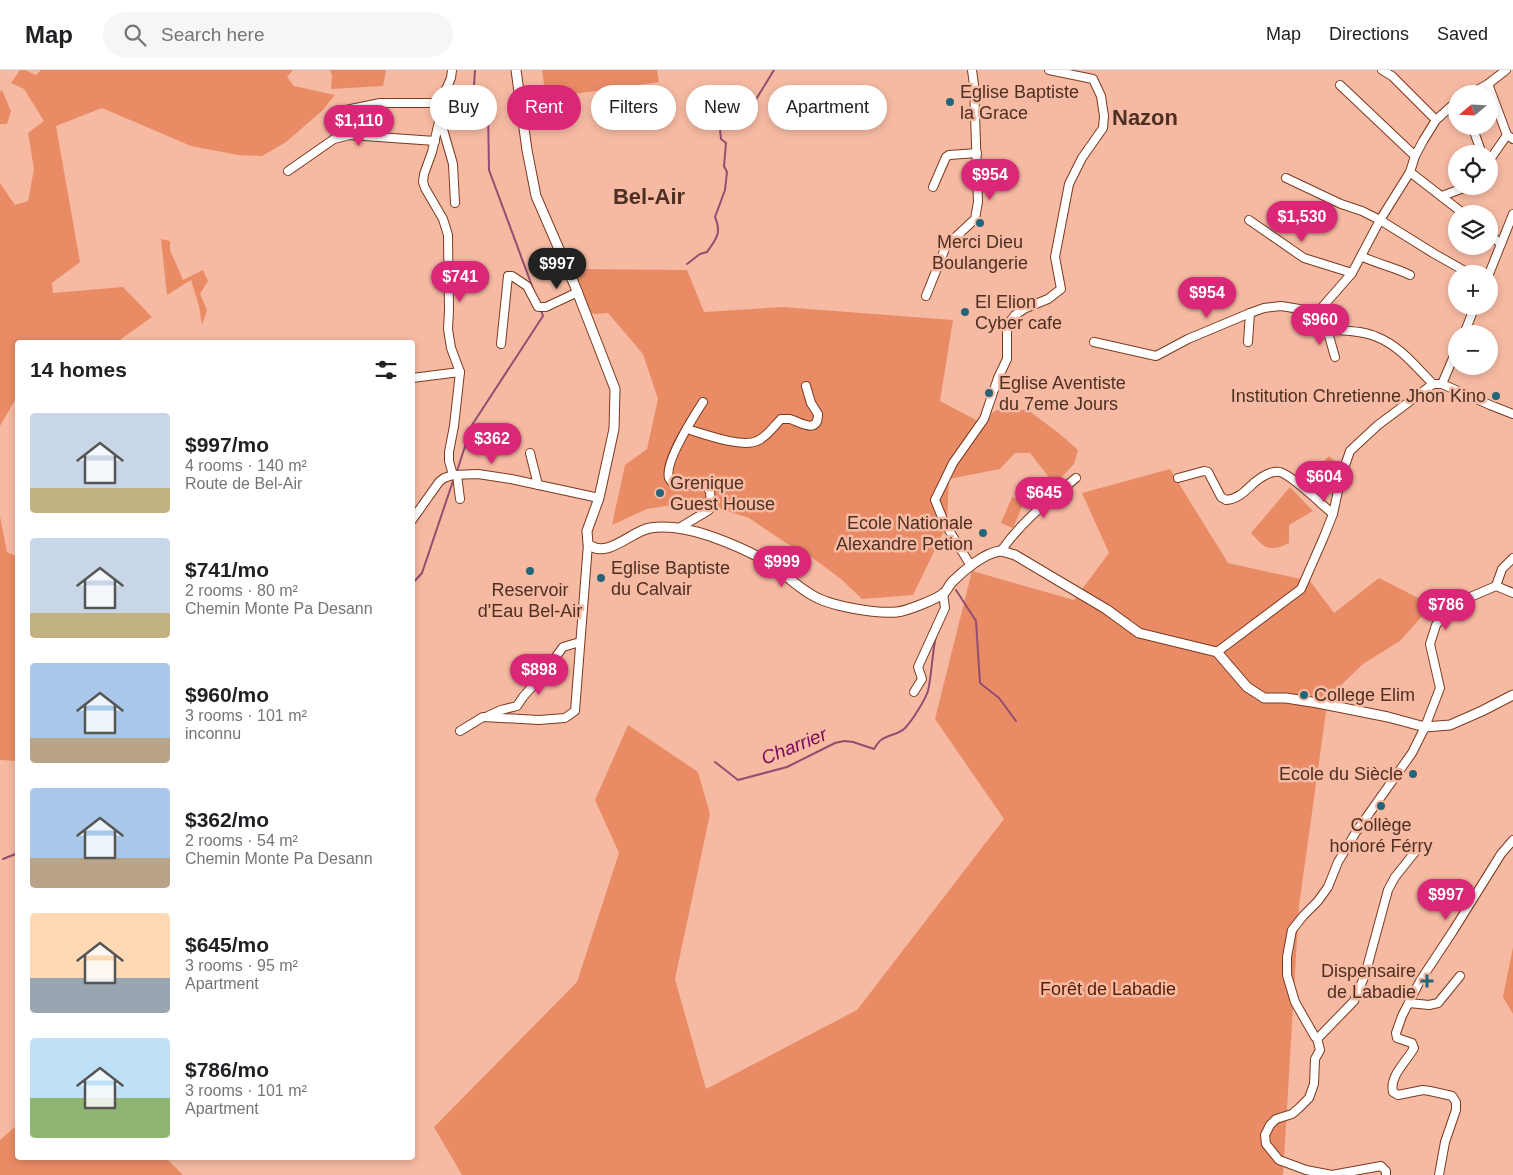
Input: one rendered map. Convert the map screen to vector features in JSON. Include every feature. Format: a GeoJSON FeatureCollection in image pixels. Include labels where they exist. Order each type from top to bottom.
{"type":"FeatureCollection","features":[{"type":"Feature","properties":{"kind":"street"},"geometry":{"type":"LineString","coordinates":[[448,85],[452,70]]}},
{"type":"Feature","properties":{"kind":"street"},"geometry":{"type":"LineString","coordinates":[[484,717],[539,720],[565,718],[576,711],[588,531],[599,498],[614,429],[615,389],[578,292],[536,196],[527,150],[516,70]]}},
{"type":"Feature","properties":{"kind":"street"},"geometry":{"type":"LineString","coordinates":[[926,296],[946,246],[975,219],[978,202],[977,152],[972,70]]}},
{"type":"Feature","properties":{"kind":"street"},"geometry":{"type":"LineString","coordinates":[[971,566],[944,522],[935,500],[953,463],[984,419],[998,378],[1008,359],[1007,327],[1011,320],[1014,315],[1048,299],[1061,289],[1055,257],[1069,184],[1082,158],[1103,128],[1104,116],[1101,96],[1092,79],[1049,70]]}},
{"type":"Feature","properties":{"kind":"street"},"geometry":{"type":"LineString","coordinates":[[1387,70],[1436,120]]}},
{"type":"Feature","properties":{"kind":"street"},"geometry":{"type":"LineString","coordinates":[[1498,150],[1510,137],[1488,84],[1506,70]]}},
{"type":"Feature","properties":{"kind":"street"},"geometry":{"type":"LineString","coordinates":[[1340,85],[1415,156]]}},
{"type":"Feature","properties":{"kind":"street"},"geometry":{"type":"LineString","coordinates":[[346,110],[380,103],[430,103]]}},
{"type":"Feature","properties":{"kind":"street"},"geometry":{"type":"LineString","coordinates":[[1318,312],[1352,273],[1380,220],[1410,172],[1415,156],[1436,120],[1448,109]]}},
{"type":"Feature","properties":{"kind":"street"},"geometry":{"type":"LineString","coordinates":[[437,130],[423,182],[443,219],[448,235],[448,330],[451,348],[460,372],[449,461],[455,475],[460,499]]}},
{"type":"Feature","properties":{"kind":"street"},"geometry":{"type":"LineString","coordinates":[[444,130],[453,164],[455,203]]}},
{"type":"Feature","properties":{"kind":"street"},"geometry":{"type":"LineString","coordinates":[[288,171],[334,139],[342,136],[350,135],[435,142]]}},
{"type":"Feature","properties":{"kind":"street"},"geometry":{"type":"LineString","coordinates":[[934,187],[949,154],[977,152]]}},
{"type":"Feature","properties":{"kind":"street"},"geometry":{"type":"LineString","coordinates":[[1410,172],[1453,205]]}},
{"type":"Feature","properties":{"kind":"street"},"geometry":{"type":"LineString","coordinates":[[1286,178],[1380,220],[1454,265]]}},
{"type":"Feature","properties":{"kind":"street"},"geometry":{"type":"LineString","coordinates":[[1442,196],[1448,194]]}},
{"type":"Feature","properties":{"kind":"street"},"geometry":{"type":"LineString","coordinates":[[1493,265],[1513,214]]}},
{"type":"Feature","properties":{"kind":"street"},"geometry":{"type":"LineString","coordinates":[[1249,220],[1304,258],[1352,273]]}},
{"type":"Feature","properties":{"kind":"street"},"geometry":{"type":"LineString","coordinates":[[1361,256],[1410,275]]}},
{"type":"Feature","properties":{"kind":"street"},"geometry":{"type":"LineString","coordinates":[[501,344],[508,276],[512,276],[527,286],[540,307],[578,292]]}},
{"type":"Feature","properties":{"kind":"street"},"geometry":{"type":"LineString","coordinates":[[1094,342],[1156,356],[1188,339],[1250,312],[1264,308],[1281,306],[1318,312]]}},
{"type":"Feature","properties":{"kind":"street"},"geometry":{"type":"LineString","coordinates":[[1248,342],[1250,312]]}},
{"type":"Feature","properties":{"kind":"street"},"geometry":{"type":"LineString","coordinates":[[1318,312],[1327,329],[1335,357]]}},
{"type":"Feature","properties":{"kind":"street"},"geometry":{"type":"LineString","coordinates":[[1327,329],[1376,336],[1399,349],[1433,384]]}},
{"type":"Feature","properties":{"kind":"street"},"geometry":{"type":"LineString","coordinates":[[1442,384],[1448,370]]}},
{"type":"Feature","properties":{"kind":"street"},"geometry":{"type":"LineString","coordinates":[[415,378],[460,372]]}},
{"type":"Feature","properties":{"kind":"street"},"geometry":{"type":"LineString","coordinates":[[1217,652],[1301,589],[1333,514],[1341,477],[1350,451],[1378,425],[1433,384],[1442,384],[1513,414]]}},
{"type":"Feature","properties":{"kind":"street"},"geometry":{"type":"LineString","coordinates":[[687,429],[731,442],[756,442],[781,419],[788,419],[812,426],[816,422],[818,414],[810,403],[806,386]]}},
{"type":"Feature","properties":{"kind":"street"},"geometry":{"type":"LineString","coordinates":[[679,528],[703,515],[709,510],[711,504],[710,491],[703,483],[690,485],[674,484],[669,478],[670,463],[703,402]]}},
{"type":"Feature","properties":{"kind":"street"},"geometry":{"type":"LineString","coordinates":[[530,453],[538,485]]}},
{"type":"Feature","properties":{"kind":"street"},"geometry":{"type":"LineString","coordinates":[[1178,478],[1204,471],[1208,472],[1221,497],[1226,500],[1242,495],[1260,478],[1280,472],[1290,477],[1333,514]]}},
{"type":"Feature","properties":{"kind":"street"},"geometry":{"type":"LineString","coordinates":[[415,516],[439,482],[444,478],[455,475],[478,474],[599,498]]}},
{"type":"Feature","properties":{"kind":"street"},"geometry":{"type":"LineString","coordinates":[[588,544],[593,548],[601,550],[649,528],[679,528],[710,536],[737,546],[768,563],[813,596],[844,607],[899,612],[943,593],[952,582],[971,566],[981,559],[1001,551],[1039,508],[1076,478]]}},
{"type":"Feature","properties":{"kind":"street"},"geometry":{"type":"LineString","coordinates":[[1001,551],[1014,555],[1106,609],[1139,632],[1217,652],[1247,687],[1264,698],[1286,698],[1318,702],[1425,727],[1450,725],[1482,712],[1513,695]]}},
{"type":"Feature","properties":{"kind":"street"},"geometry":{"type":"LineString","coordinates":[[1496,586],[1502,569],[1513,558]]}},
{"type":"Feature","properties":{"kind":"street"},"geometry":{"type":"LineString","coordinates":[[1386,1175],[1386,1171],[1381,1166],[1332,1174],[1306,1170],[1279,1160],[1266,1144],[1266,1135],[1270,1125],[1276,1119],[1292,1114],[1309,1098],[1314,1084],[1316,1059],[1320,1050],[1317,1038],[1313,1036],[1296,1002],[1287,975],[1287,957],[1292,930],[1328,887],[1338,862],[1356,832],[1412,753],[1425,727],[1440,688],[1430,644],[1436,625],[1454,604],[1496,586],[1513,593]]}},
{"type":"Feature","properties":{"kind":"street"},"geometry":{"type":"LineString","coordinates":[[914,692],[922,679],[918,667],[945,608],[943,593]]}},
{"type":"Feature","properties":{"kind":"street"},"geometry":{"type":"LineString","coordinates":[[460,731],[484,717],[517,706],[562,647],[580,642]]}},
{"type":"Feature","properties":{"kind":"street"},"geometry":{"type":"LineString","coordinates":[[1439,1175],[1445,1142],[1456,1110],[1456,1102],[1452,1096],[1430,1091],[1423,1090],[1398,1095],[1393,1092],[1392,1085],[1397,1074],[1414,1048],[1412,1043],[1396,1035],[1402,1016],[1420,980],[1501,854],[1513,840]]}},
{"type":"Feature","properties":{"kind":"street"},"geometry":{"type":"LineString","coordinates":[[1317,1038],[1354,1001],[1365,975],[1388,890],[1395,877],[1415,852]]}},
{"type":"Feature","properties":{"kind":"street"},"geometry":{"type":"LineString","coordinates":[[1409,1002],[1429,1005],[1438,1003],[1460,976]]}},
{"type":"Feature","properties":{"kind":"green space"},"geometry":{"type":"Polygon","coordinates":[[[20,70],[36,75],[41,70],[293,70],[287,77],[294,86],[335,95],[322,111],[286,142],[262,156],[238,155],[191,146],[102,108],[56,126],[80,262],[52,283],[53,293],[123,287],[152,317],[121,340],[15,340],[15,400],[0,426],[0,183],[15,205],[28,201],[34,169],[28,133],[44,121],[24,89],[11,83],[20,70]]]}},
{"type":"Feature","properties":{"kind":"green space"},"geometry":{"type":"Polygon","coordinates":[[[330,70],[386,70],[383,86],[331,89],[332,75],[330,70]]]}},
{"type":"Feature","properties":{"kind":"green space"},"geometry":{"type":"Polygon","coordinates":[[[542,70],[657,70],[659,82],[638,85],[591,85],[591,92],[581,93],[581,85],[544,85],[542,70]]]}},
{"type":"Feature","properties":{"kind":"green space"},"geometry":{"type":"Polygon","coordinates":[[[2,90],[11,111],[7,124],[0,124],[0,92],[2,90]]]}},
{"type":"Feature","properties":{"kind":"green space"},"geometry":{"type":"Polygon","coordinates":[[[161,239],[170,241],[170,250],[183,280],[203,270],[208,281],[200,294],[207,310],[202,325],[199,306],[191,280],[167,295],[161,239]]]}},
{"type":"Feature","properties":{"kind":"green space"},"geometry":{"type":"Polygon","coordinates":[[[577,269],[687,270],[704,312],[782,307],[953,320],[940,401],[978,421],[999,409],[1028,410],[1078,450],[1074,464],[1058,481],[1051,480],[1030,453],[1015,453],[1000,469],[949,479],[947,525],[913,595],[862,599],[841,579],[806,553],[786,543],[749,518],[696,501],[647,509],[612,525],[625,465],[647,449],[658,399],[643,354],[608,313],[595,314],[584,311],[576,298],[577,269]]]}},
{"type":"Feature","properties":{"kind":"green space"},"geometry":{"type":"Polygon","coordinates":[[[1329,456],[1340,466],[1327,480],[1316,469],[1329,456]]]}},
{"type":"Feature","properties":{"kind":"green space","name":"Forêt de Labadie"},"geometry":{"type":"Polygon","coordinates":[[[1170,469],[1228,563],[1310,581],[1334,613],[1379,578],[1432,605],[1400,641],[1363,664],[1335,691],[1326,712],[1299,906],[1283,1175],[462,1175],[434,1127],[577,982],[619,853],[595,800],[628,725],[698,772],[710,814],[675,979],[706,1089],[857,1010],[1004,819],[935,719],[972,571],[1074,600],[1109,553],[1082,493],[1170,469]]]}},
{"type":"Feature","properties":{"kind":"green space"},"geometry":{"type":"Polygon","coordinates":[[[1290,487],[1313,511],[1289,525],[1289,543],[1276,548],[1267,547],[1251,533],[1290,487]]]}},
{"type":"Feature","properties":{"kind":"green space"},"geometry":{"type":"Polygon","coordinates":[[[1012,497],[1024,502],[1013,528],[1001,523],[1012,497]]]}},
{"type":"Feature","properties":{"kind":"green space"},"geometry":{"type":"Polygon","coordinates":[[[0,516],[7,552],[15,556],[15,761],[0,760],[0,516]]]}},
{"type":"Feature","properties":{"kind":"green space"},"geometry":{"type":"Polygon","coordinates":[[[1513,947],[1513,1014],[1503,997],[1513,947]]]}},
{"type":"Feature","properties":{"kind":"green space"},"geometry":{"type":"Polygon","coordinates":[[[15,1127],[15,1160],[168,1160],[183,1175],[0,1175],[0,1140],[15,1127]]]}},
{"type":"Feature","properties":{"kind":"waterway"},"geometry":{"type":"LineString","coordinates":[[475,70],[474,86],[488,110],[489,170],[535,294]]}},
{"type":"Feature","properties":{"kind":"waterway"},"geometry":{"type":"LineString","coordinates":[[687,264],[700,254],[707,252],[718,232],[715,217],[725,190],[727,172],[724,166],[726,143],[721,139],[719,120],[730,111],[755,101],[774,70]]}},
{"type":"Feature","properties":{"kind":"waterway"},"geometry":{"type":"LineString","coordinates":[[456,474],[472,425],[543,316],[541,310]]}},
{"type":"Feature","properties":{"kind":"waterway"},"geometry":{"type":"LineString","coordinates":[[415,581],[422,573],[454,478]]}},
{"type":"Feature","properties":{"kind":"waterway"},"geometry":{"type":"LineString","coordinates":[[956,590],[976,621],[980,683],[999,698],[1016,721]]}},
{"type":"Feature","properties":{"kind":"waterway","name":"Charrier"},"geometry":{"type":"LineString","coordinates":[[715,762],[738,780],[787,767],[835,743],[853,742],[874,749],[881,740],[905,728],[915,716],[924,700],[928,691],[936,636]]}},
{"type":"Feature","properties":{"kind":"waterway"},"geometry":{"type":"LineString","coordinates":[[3,859],[15,854]]}},
{"type":"Feature","properties":{"kind":"place","name":"Eglise Baptiste la Grace"},"geometry":{"type":"Point","coordinates":[950,102]}},
{"type":"Feature","properties":{"kind":"place","name":"Merci Dieu Boulangerie"},"geometry":{"type":"Point","coordinates":[980,223]}},
{"type":"Feature","properties":{"kind":"place","name":"El Elion Cyber cafe"},"geometry":{"type":"Point","coordinates":[965,312]}},
{"type":"Feature","properties":{"kind":"place","name":"Eglise Aventiste du 7eme Jours"},"geometry":{"type":"Point","coordinates":[989,393]}},
{"type":"Feature","properties":{"kind":"place","name":"Institution Chretienne Jhon Kino"},"geometry":{"type":"Point","coordinates":[1496,396]}},
{"type":"Feature","properties":{"kind":"place","name":"Grenique Guest House"},"geometry":{"type":"Point","coordinates":[660,493]}},
{"type":"Feature","properties":{"kind":"place","name":"Ecole Nationale Alexandre Petion"},"geometry":{"type":"Point","coordinates":[983,533]}},
{"type":"Feature","properties":{"kind":"place","name":"Reservoir d'Eau Bel-Air"},"geometry":{"type":"Point","coordinates":[530,571]}},
{"type":"Feature","properties":{"kind":"place","name":"Eglise Baptiste du Calvair"},"geometry":{"type":"Point","coordinates":[601,578]}},
{"type":"Feature","properties":{"kind":"place","name":"College Elim"},"geometry":{"type":"Point","coordinates":[1304,695]}},
{"type":"Feature","properties":{"kind":"place","name":"Ecole du Siècle"},"geometry":{"type":"Point","coordinates":[1413,774]}},
{"type":"Feature","properties":{"kind":"place","name":"Collège honoré Férry"},"geometry":{"type":"Point","coordinates":[1381,806]}},
{"type":"Feature","properties":{"kind":"place","name":"Dispensaire de Labadie"},"geometry":{"type":"Point","coordinates":[1427,981]}},
{"type":"Feature","properties":{"kind":"district","name":"Nazon"},"geometry":{"type":"Point","coordinates":[1145,117]}},
{"type":"Feature","properties":{"kind":"district","name":"Bel-Air"},"geometry":{"type":"Point","coordinates":[649,196]}}]}
